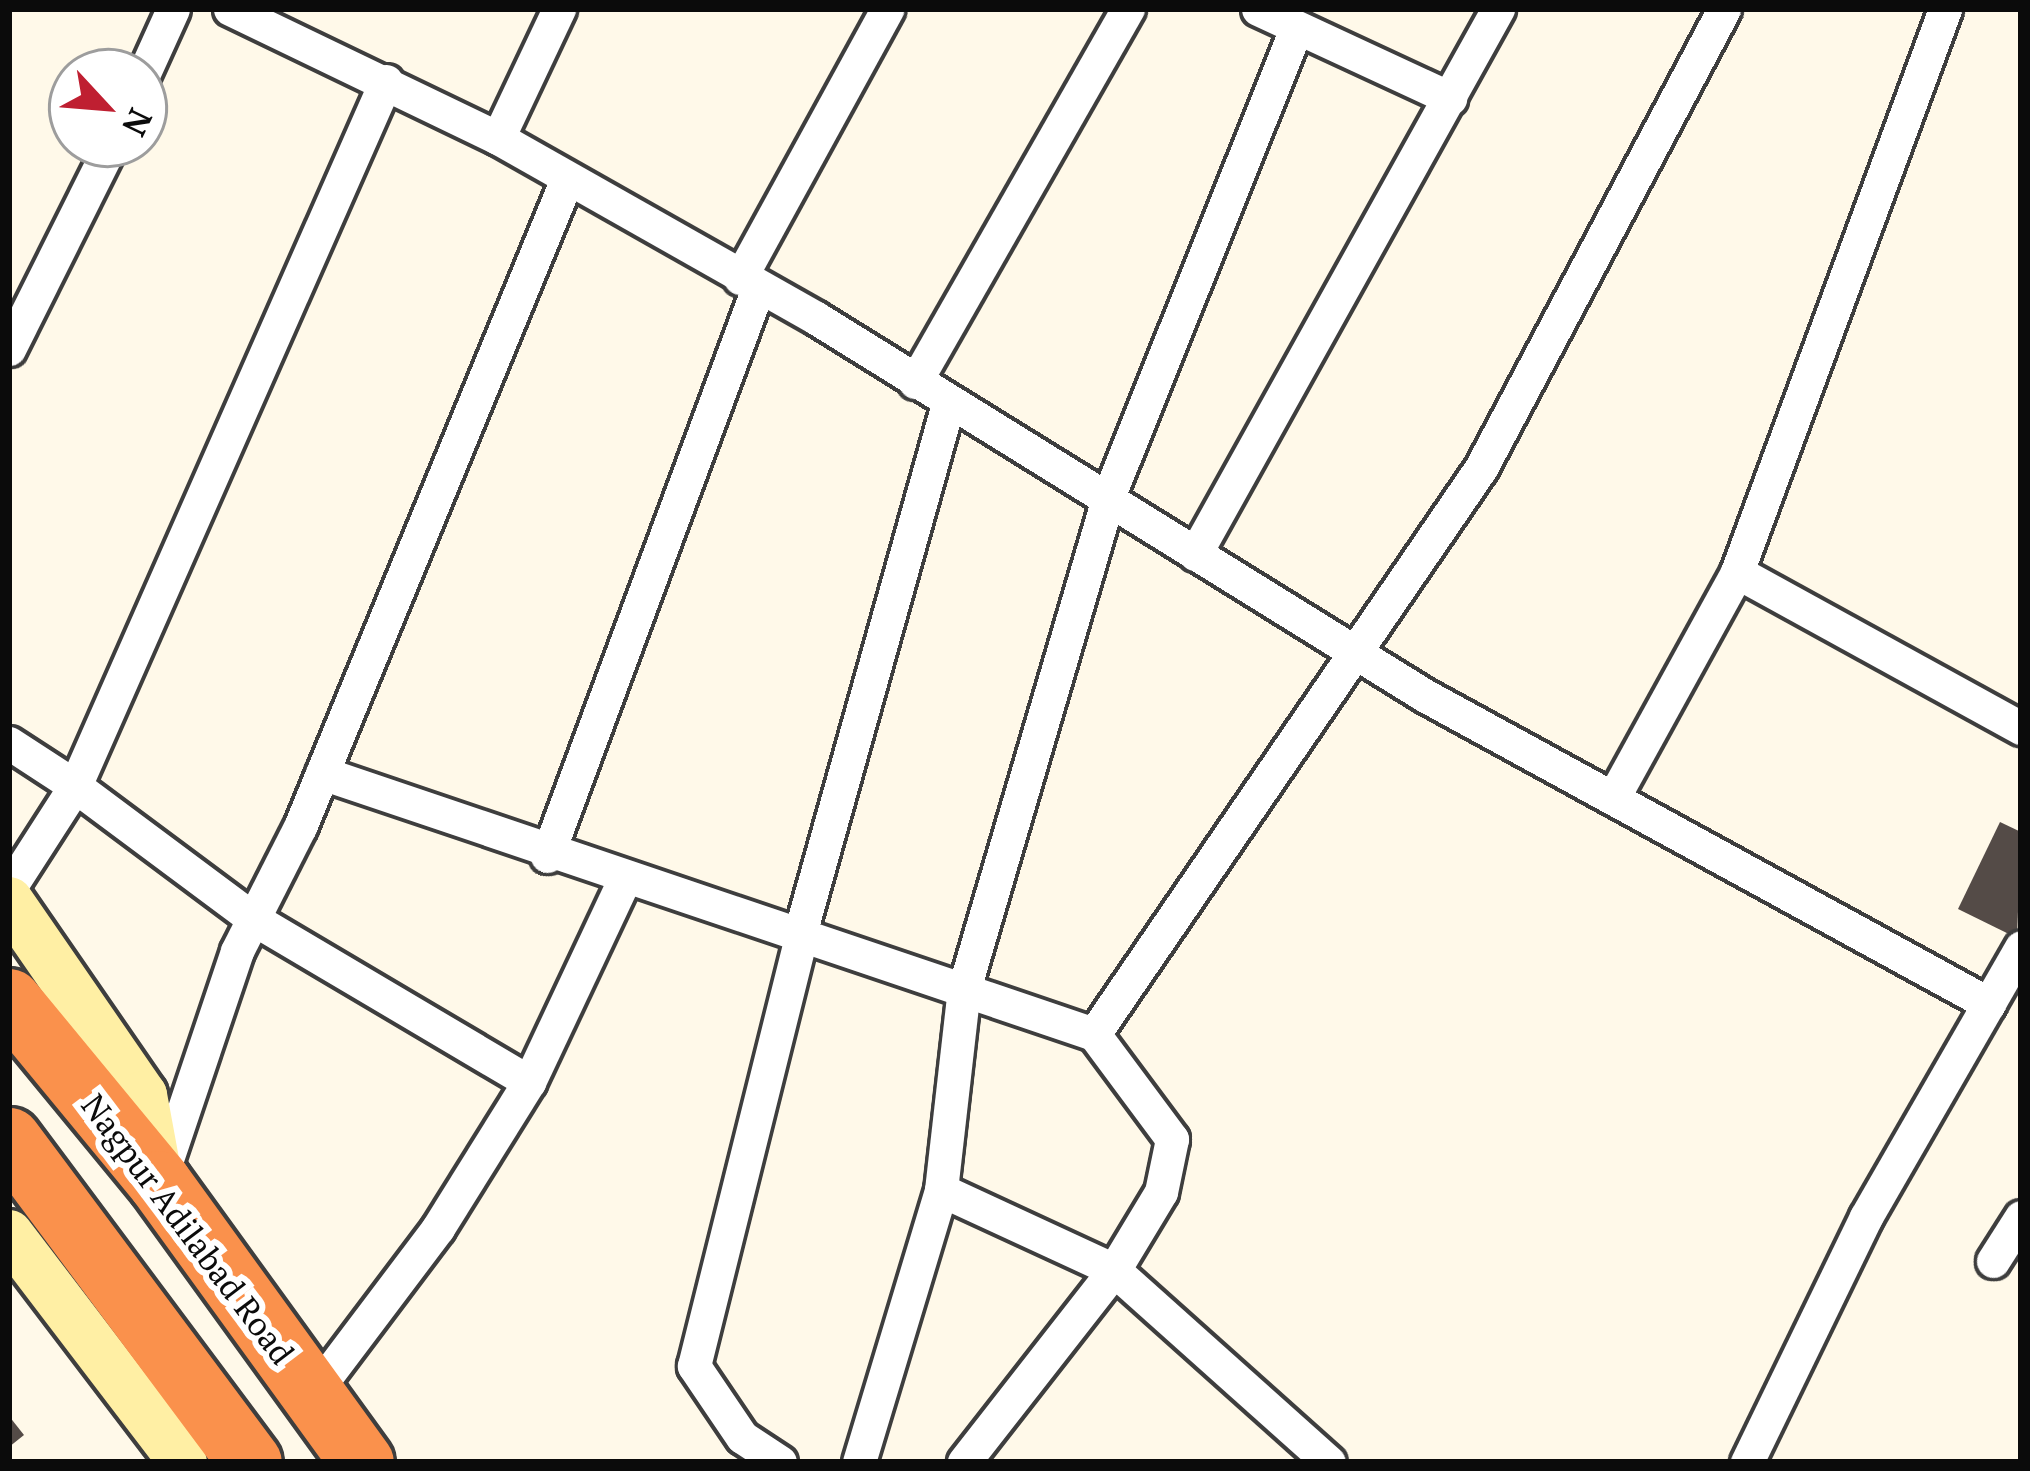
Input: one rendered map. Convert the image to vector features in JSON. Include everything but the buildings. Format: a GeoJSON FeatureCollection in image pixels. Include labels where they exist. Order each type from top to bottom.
{"type":"FeatureCollection","features":[{"type":"Feature","properties":{"kind":"highway","name":"Nagpur Adilabad Road"},"geometry":{"type":"LineString","coordinates":[[9,1000],[159,1182],[348,1440]]}},
{"type":"Feature","properties":{"kind":"highway"},"geometry":{"type":"LineString","coordinates":[[9,1139],[250,1462]]}},
{"type":"Feature","properties":{"kind":"street"},"geometry":{"type":"LineString","coordinates":[[155,48],[173,9]]}},
{"type":"Feature","properties":{"kind":"street"},"geometry":{"type":"LineString","coordinates":[[230,9],[498,138],[1109,495],[1352,651],[1989,1004]]}},
{"type":"Feature","properties":{"kind":"street"},"geometry":{"type":"LineString","coordinates":[[498,138],[559,9]]}},
{"type":"Feature","properties":{"kind":"street"},"geometry":{"type":"LineString","coordinates":[[547,856],[749,283],[887,9]]}},
{"type":"Feature","properties":{"kind":"street"},"geometry":{"type":"LineString","coordinates":[[915,382],[1128,9]]}},
{"type":"Feature","properties":{"kind":"street"},"geometry":{"type":"LineString","coordinates":[[1258,9],[1450,98]]}},
{"type":"Feature","properties":{"kind":"street"},"geometry":{"type":"LineString","coordinates":[[1195,554],[1498,9]]}},
{"type":"Feature","properties":{"kind":"street"},"geometry":{"type":"LineString","coordinates":[[1094,1034],[1550,352],[1724,9]]}},
{"type":"Feature","properties":{"kind":"street"},"geometry":{"type":"LineString","coordinates":[[1613,799],[1736,572],[1945,9]]}},
{"type":"Feature","properties":{"kind":"street"},"geometry":{"type":"LineString","coordinates":[[859,1462],[941,1190],[964,989],[1109,495],[1296,28]]}},
{"type":"Feature","properties":{"kind":"street"},"geometry":{"type":"LineString","coordinates":[[9,889],[75,786],[386,81]]}},
{"type":"Feature","properties":{"kind":"street"},"geometry":{"type":"LineString","coordinates":[[9,349],[99,168]]}},
{"type":"Feature","properties":{"kind":"street"},"geometry":{"type":"LineString","coordinates":[[159,1182],[252,918],[322,773],[567,179]]}},
{"type":"Feature","properties":{"kind":"street"},"geometry":{"type":"LineString","coordinates":[[780,1462],[742,1437],[694,1366],[800,937],[948,404]]}},
{"type":"Feature","properties":{"kind":"street"},"geometry":{"type":"LineString","coordinates":[[1736,572],[2021,728]]}},
{"type":"Feature","properties":{"kind":"street"},"geometry":{"type":"LineString","coordinates":[[9,742],[252,918],[529,1082]]}},
{"type":"Feature","properties":{"kind":"street"},"geometry":{"type":"LineString","coordinates":[[322,773],[623,882],[1094,1034],[1172,1139],[1161,1192],[1114,1270],[964,1462]]}},
{"type":"Feature","properties":{"kind":"street"},"geometry":{"type":"LineString","coordinates":[[348,1440],[438,1228],[529,1082],[623,882]]}},
{"type":"Feature","properties":{"kind":"street"},"geometry":{"type":"LineString","coordinates":[[9,901],[143,1095],[159,1182]]}},
{"type":"Feature","properties":{"kind":"street"},"geometry":{"type":"LineString","coordinates":[[1747,1462],[1866,1217],[2021,947]]}},
{"type":"Feature","properties":{"kind":"street"},"geometry":{"type":"LineString","coordinates":[[941,1190],[1114,1270],[1316,1458]]}},
{"type":"Feature","properties":{"kind":"street"},"geometry":{"type":"LineString","coordinates":[[1993,1261],[2021,1216]]}},
{"type":"Feature","properties":{"kind":"street"},"geometry":{"type":"LineString","coordinates":[[9,1234],[183,1462]]}}]}
